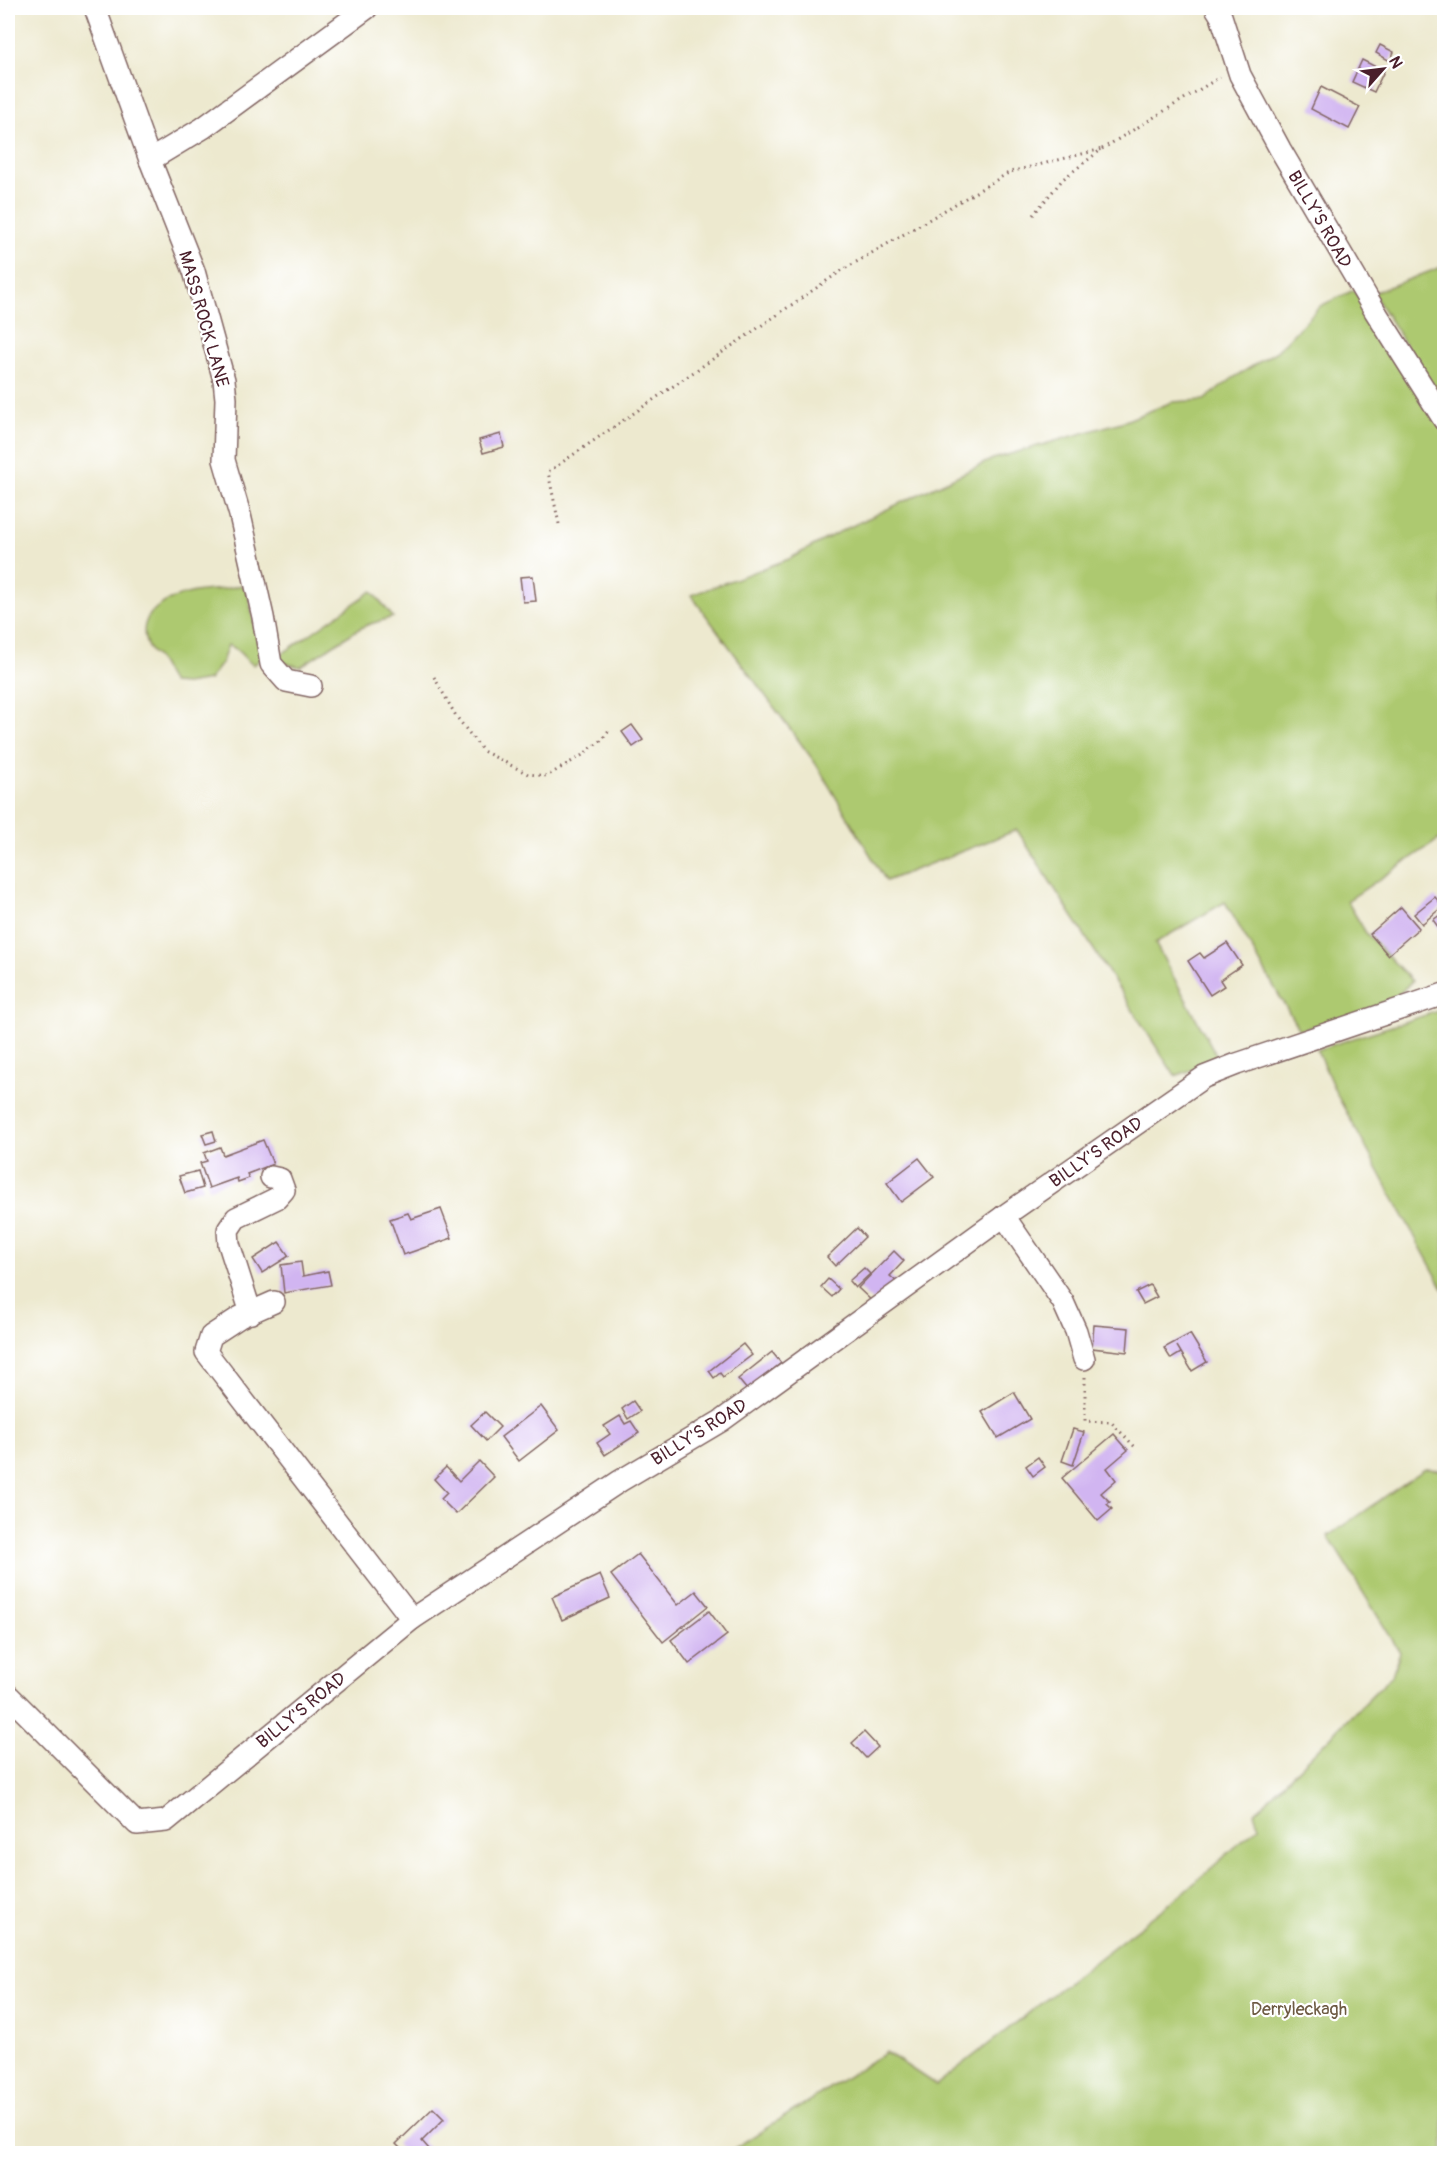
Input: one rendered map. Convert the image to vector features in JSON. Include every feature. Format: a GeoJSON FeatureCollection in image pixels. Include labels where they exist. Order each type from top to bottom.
{"type":"FeatureCollection","features":[{"type":"Feature","properties":{"kind":"street","name":"MASS ROCK LANE"},"geometry":{"type":"LineString","coordinates":[[95,8],[150,160],[194,271],[224,380],[226,399],[224,460],[240,515],[263,616],[271,664],[286,681],[311,686]]}},
{"type":"Feature","properties":{"kind":"street"},"geometry":{"type":"LineString","coordinates":[[150,160],[203,128],[367,8]]}},
{"type":"Feature","properties":{"kind":"street","name":"BILLY'S ROAD"},"geometry":{"type":"LineString","coordinates":[[1216,8],[1221,16],[1240,75],[1316,212],[1444,420]]}},
{"type":"Feature","properties":{"kind":"street","name":"BILLY'S ROAD"},"geometry":{"type":"LineString","coordinates":[[8,1695],[137,1824],[166,1821],[412,1620],[620,1481],[721,1421],[1004,1216],[1204,1077],[1444,994]]}},
{"type":"Feature","properties":{"kind":"street"},"geometry":{"type":"LineString","coordinates":[[251,1313],[229,1244],[228,1230],[236,1218],[277,1198],[284,1190],[280,1179],[271,1177]]}},
{"type":"Feature","properties":{"kind":"street"},"geometry":{"type":"LineString","coordinates":[[1004,1216],[1063,1302],[1076,1331],[1084,1359]]}},
{"type":"Feature","properties":{"kind":"street"},"geometry":{"type":"LineString","coordinates":[[274,1302],[211,1336],[207,1352],[412,1620]]}},
{"type":"Feature","properties":{"kind":"path"},"geometry":{"type":"LineString","coordinates":[[1034,215],[1063,179],[1102,149],[1237,67]]}},
{"type":"Feature","properties":{"kind":"path"},"geometry":{"type":"LineString","coordinates":[[559,524],[548,472],[841,271],[1010,172],[1102,149]]}},
{"type":"Feature","properties":{"kind":"path"},"geometry":{"type":"LineString","coordinates":[[434,676],[456,716],[483,751],[528,774],[547,776],[581,756],[602,740],[609,730]]}},
{"type":"Feature","properties":{"kind":"path"},"geometry":{"type":"LineString","coordinates":[[1084,1359],[1085,1421],[1111,1422],[1135,1447]]}},
{"type":"Feature","properties":{"kind":"green space"},"geometry":{"type":"Polygon","coordinates":[[[1444,266],[1444,406],[1373,293],[1444,266]]]}},
{"type":"Feature","properties":{"kind":"green space"},"geometry":{"type":"Polygon","coordinates":[[[1354,290],[1444,431],[1444,836],[1347,901],[1366,933],[1412,981],[1396,997],[1350,1017],[1299,1030],[1225,902],[1155,943],[1219,1060],[1175,1076],[1017,830],[886,881],[816,764],[691,595],[789,559],[835,534],[993,459],[1125,421],[1172,402],[1204,400],[1233,378],[1277,351],[1320,306],[1354,290]]]}},
{"type":"Feature","properties":{"kind":"green space"},"geometry":{"type":"Polygon","coordinates":[[[241,585],[247,590],[262,657],[254,665],[228,645],[222,662],[209,680],[186,684],[172,683],[147,645],[144,633],[145,624],[150,615],[165,602],[185,594],[241,585]]]}},
{"type":"Feature","properties":{"kind":"green space"},"geometry":{"type":"Polygon","coordinates":[[[372,591],[393,617],[357,630],[300,667],[282,662],[279,656],[372,591]]]}},
{"type":"Feature","properties":{"kind":"green space"},"geometry":{"type":"Polygon","coordinates":[[[1444,1009],[1444,1290],[1337,1095],[1317,1050],[1444,1009]]]}},
{"type":"Feature","properties":{"kind":"green space","name":"Derryleckagh"},"geometry":{"type":"Polygon","coordinates":[[[1425,1469],[1444,1470],[1444,2153],[727,2153],[886,2052],[936,2085],[1183,1893],[1259,1826],[1254,1813],[1392,1675],[1400,1652],[1328,1536],[1425,1469]]]}},
{"type":"Feature","properties":{"kind":"building"},"geometry":{"type":"Polygon","coordinates":[[[1380,45],[1394,52],[1390,61],[1376,53],[1380,45]]]}},
{"type":"Feature","properties":{"kind":"building"},"geometry":{"type":"Polygon","coordinates":[[[1362,60],[1384,71],[1374,92],[1352,82],[1362,60]]]}},
{"type":"Feature","properties":{"kind":"building"},"geometry":{"type":"Polygon","coordinates":[[[1321,87],[1360,107],[1349,129],[1311,109],[1321,87]]]}},
{"type":"Feature","properties":{"kind":"building"},"geometry":{"type":"Polygon","coordinates":[[[501,434],[504,447],[483,453],[479,440],[501,434]]]}},
{"type":"Feature","properties":{"kind":"building"},"geometry":{"type":"Polygon","coordinates":[[[533,576],[536,601],[523,602],[520,577],[533,576]]]}},
{"type":"Feature","properties":{"kind":"building"},"geometry":{"type":"Polygon","coordinates":[[[632,725],[643,740],[633,747],[622,732],[632,725]]]}},
{"type":"Feature","properties":{"kind":"building"},"geometry":{"type":"Polygon","coordinates":[[[1435,897],[1443,906],[1422,924],[1414,914],[1435,897]]]}},
{"type":"Feature","properties":{"kind":"building"},"geometry":{"type":"Polygon","coordinates":[[[1401,907],[1419,928],[1388,955],[1370,934],[1401,907]]]}},
{"type":"Feature","properties":{"kind":"building"},"geometry":{"type":"Polygon","coordinates":[[[1440,915],[1444,920],[1444,935],[1433,920],[1440,915]]]}},
{"type":"Feature","properties":{"kind":"building"},"geometry":{"type":"Polygon","coordinates":[[[1227,943],[1242,965],[1220,980],[1224,986],[1210,995],[1188,961],[1200,953],[1204,958],[1227,943]]]}},
{"type":"Feature","properties":{"kind":"building"},"geometry":{"type":"Polygon","coordinates":[[[213,1131],[216,1141],[206,1144],[202,1134],[213,1131]]]}},
{"type":"Feature","properties":{"kind":"building"},"geometry":{"type":"Polygon","coordinates":[[[263,1140],[273,1164],[247,1174],[249,1178],[238,1182],[237,1178],[209,1188],[200,1163],[207,1161],[204,1153],[220,1147],[223,1155],[263,1140]]]}},
{"type":"Feature","properties":{"kind":"building"},"geometry":{"type":"Polygon","coordinates":[[[919,1158],[934,1177],[901,1202],[887,1183],[919,1158]]]}},
{"type":"Feature","properties":{"kind":"building"},"geometry":{"type":"Polygon","coordinates":[[[198,1171],[203,1188],[185,1193],[179,1176],[198,1171]]]}},
{"type":"Feature","properties":{"kind":"building"},"geometry":{"type":"Polygon","coordinates":[[[441,1209],[452,1238],[403,1255],[390,1219],[408,1213],[411,1219],[441,1209]]]}},
{"type":"Feature","properties":{"kind":"building"},"geometry":{"type":"Polygon","coordinates":[[[857,1228],[865,1237],[835,1266],[827,1257],[857,1228]]]}},
{"type":"Feature","properties":{"kind":"building"},"geometry":{"type":"Polygon","coordinates":[[[279,1242],[289,1256],[262,1273],[253,1259],[279,1242]]]}},
{"type":"Feature","properties":{"kind":"building"},"geometry":{"type":"Polygon","coordinates":[[[894,1251],[904,1261],[890,1276],[897,1282],[873,1302],[858,1288],[894,1251]]]}},
{"type":"Feature","properties":{"kind":"building"},"geometry":{"type":"Polygon","coordinates":[[[301,1262],[303,1276],[328,1271],[331,1285],[284,1293],[281,1265],[301,1262]]]}},
{"type":"Feature","properties":{"kind":"building"},"geometry":{"type":"Polygon","coordinates":[[[864,1268],[870,1274],[855,1288],[849,1281],[864,1268]]]}},
{"type":"Feature","properties":{"kind":"building"},"geometry":{"type":"Polygon","coordinates":[[[828,1279],[839,1289],[832,1297],[821,1287],[828,1279]]]}},
{"type":"Feature","properties":{"kind":"building"},"geometry":{"type":"Polygon","coordinates":[[[1150,1285],[1157,1297],[1143,1304],[1136,1292],[1150,1285]]]}},
{"type":"Feature","properties":{"kind":"building"},"geometry":{"type":"Polygon","coordinates":[[[1094,1325],[1129,1328],[1127,1352],[1092,1348],[1094,1325]]]}},
{"type":"Feature","properties":{"kind":"building"},"geometry":{"type":"Polygon","coordinates":[[[1190,1334],[1207,1362],[1192,1371],[1177,1346],[1181,1353],[1171,1359],[1164,1348],[1190,1334]]]}},
{"type":"Feature","properties":{"kind":"building"},"geometry":{"type":"Polygon","coordinates":[[[743,1344],[752,1355],[723,1377],[720,1373],[714,1378],[709,1371],[743,1344]]]}},
{"type":"Feature","properties":{"kind":"building"},"geometry":{"type":"Polygon","coordinates":[[[772,1352],[781,1363],[748,1391],[738,1379],[772,1352]]]}},
{"type":"Feature","properties":{"kind":"building"},"geometry":{"type":"Polygon","coordinates":[[[1014,1392],[1030,1419],[998,1438],[982,1412],[1014,1392]]]}},
{"type":"Feature","properties":{"kind":"building"},"geometry":{"type":"Polygon","coordinates":[[[633,1401],[640,1411],[628,1419],[622,1409],[633,1401]]]}},
{"type":"Feature","properties":{"kind":"building"},"geometry":{"type":"Polygon","coordinates":[[[541,1406],[559,1430],[519,1461],[501,1437],[541,1406]]]}},
{"type":"Feature","properties":{"kind":"building"},"geometry":{"type":"Polygon","coordinates":[[[485,1412],[500,1427],[486,1441],[471,1425],[485,1412]]]}},
{"type":"Feature","properties":{"kind":"building"},"geometry":{"type":"Polygon","coordinates":[[[620,1416],[625,1424],[631,1421],[639,1433],[605,1455],[597,1443],[610,1434],[604,1426],[620,1416]]]}},
{"type":"Feature","properties":{"kind":"building"},"geometry":{"type":"Polygon","coordinates":[[[1073,1429],[1084,1432],[1073,1465],[1062,1461],[1073,1429]]]}},
{"type":"Feature","properties":{"kind":"building"},"geometry":{"type":"Polygon","coordinates":[[[1114,1434],[1128,1450],[1107,1468],[1116,1480],[1101,1493],[1110,1502],[1107,1504],[1112,1509],[1098,1521],[1062,1478],[1114,1434]]]}},
{"type":"Feature","properties":{"kind":"building"},"geometry":{"type":"Polygon","coordinates":[[[1038,1457],[1045,1467],[1033,1476],[1026,1466],[1038,1457]]]}},
{"type":"Feature","properties":{"kind":"building"},"geometry":{"type":"Polygon","coordinates":[[[479,1461],[494,1477],[456,1514],[441,1499],[447,1493],[434,1479],[446,1467],[459,1481],[479,1461]]]}},
{"type":"Feature","properties":{"kind":"building"},"geometry":{"type":"Polygon","coordinates":[[[638,1554],[678,1605],[696,1591],[708,1606],[663,1642],[611,1575],[638,1554]]]}},
{"type":"Feature","properties":{"kind":"building"},"geometry":{"type":"Polygon","coordinates":[[[600,1575],[610,1598],[562,1620],[552,1597],[600,1575]]]}},
{"type":"Feature","properties":{"kind":"building"},"geometry":{"type":"Polygon","coordinates":[[[709,1611],[727,1635],[689,1664],[671,1640],[709,1611]]]}},
{"type":"Feature","properties":{"kind":"building"},"geometry":{"type":"Polygon","coordinates":[[[864,1732],[878,1747],[866,1758],[852,1743],[864,1732]]]}},
{"type":"Feature","properties":{"kind":"building"},"geometry":{"type":"Polygon","coordinates":[[[433,2108],[444,2119],[422,2141],[429,2149],[424,2154],[406,2154],[396,2144],[433,2108]]]}}]}
